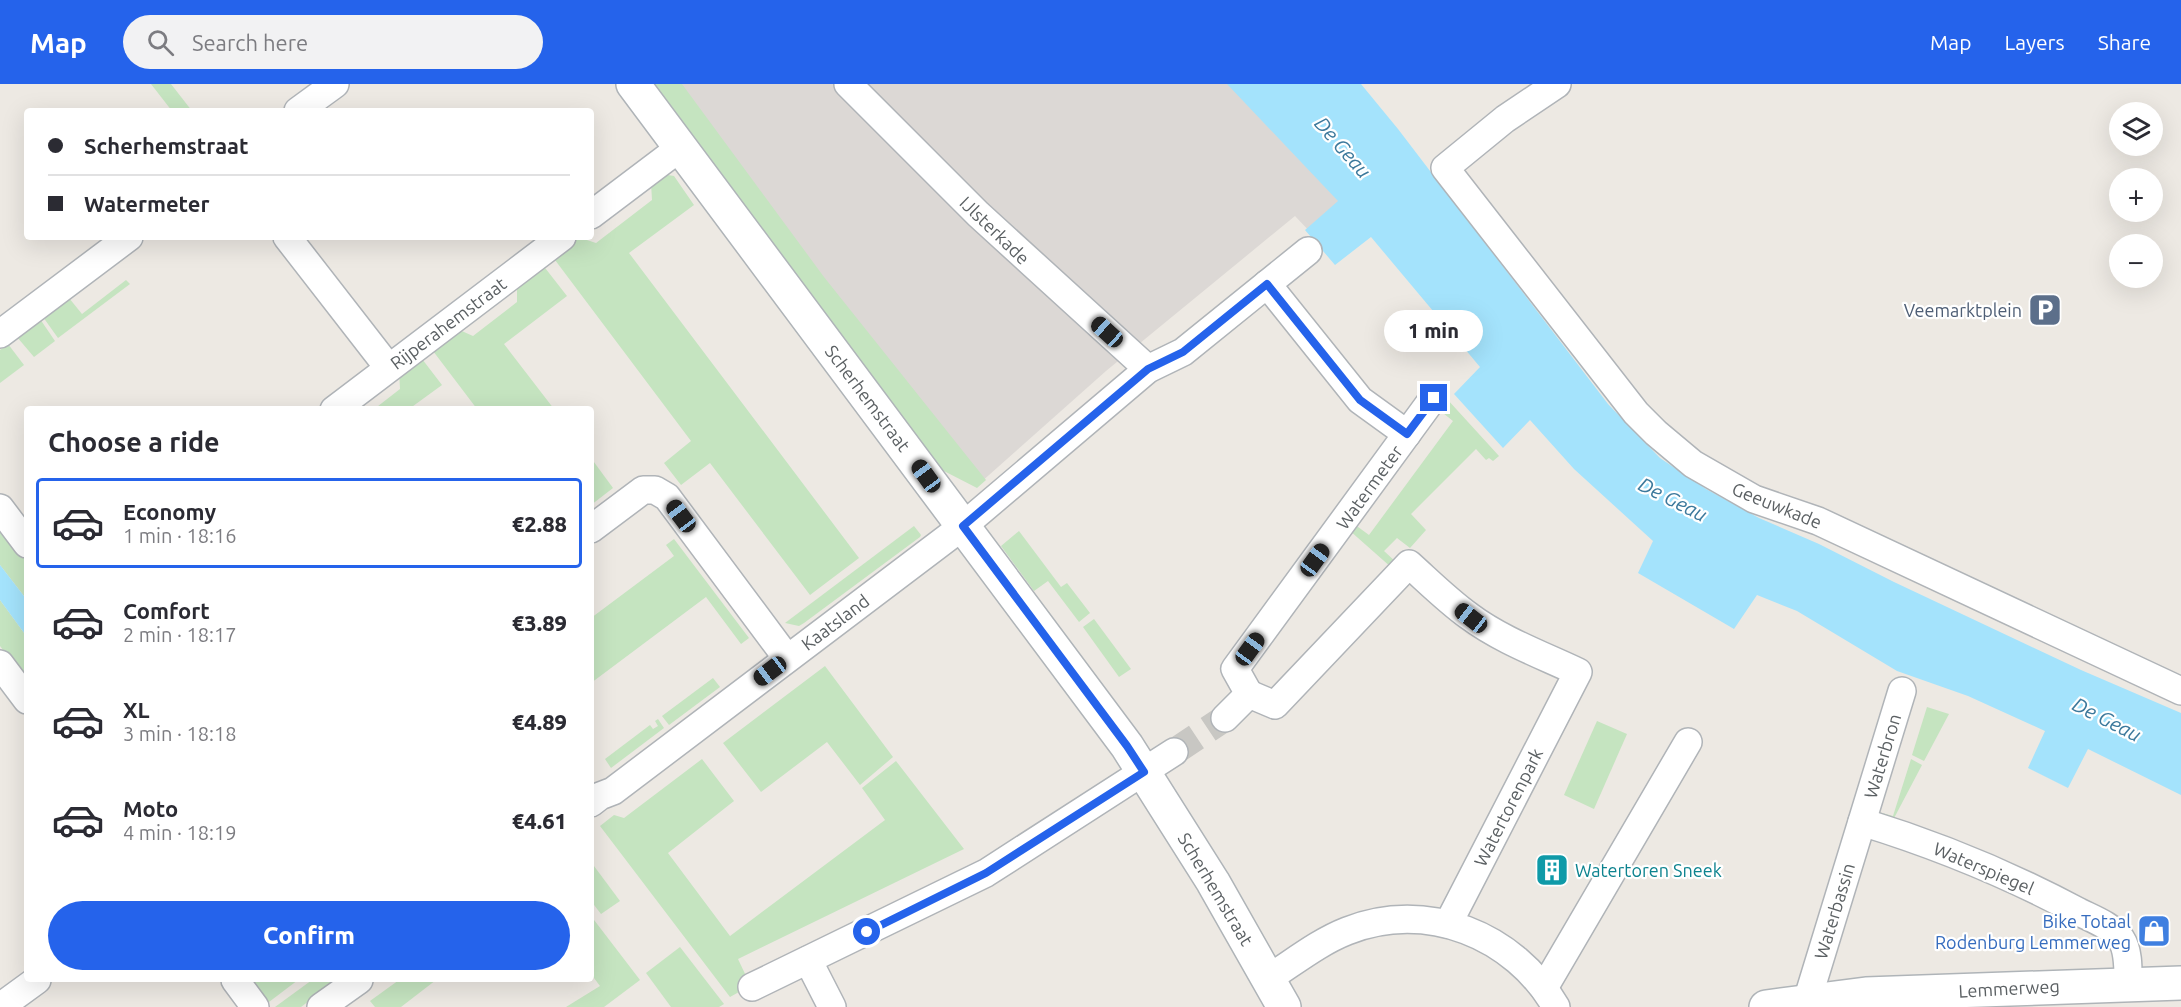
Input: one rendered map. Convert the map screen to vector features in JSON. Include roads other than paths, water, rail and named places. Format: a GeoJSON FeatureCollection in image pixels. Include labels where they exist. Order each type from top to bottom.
{"type":"FeatureCollection","features":[{"type":"Feature","properties":{"kind":"street"},"geometry":{"type":"LineString","coordinates":[[302,108],[335,84]]}},
{"type":"Feature","properties":{"kind":"street","name":"Scherhemstraat"},"geometry":{"type":"LineString","coordinates":[[633,84],[1127,746],[1213,882],[1284,1007]]}},
{"type":"Feature","properties":{"kind":"street","name":"IJlsterkade"},"geometry":{"type":"LineString","coordinates":[[848,84],[978,214],[1148,369]]}},
{"type":"Feature","properties":{"kind":"street","name":"Geeuwkade"},"geometry":{"type":"LineString","coordinates":[[1557,84],[1505,119],[1445,168],[1636,412],[1656,434],[1693,464],[1754,499],[1818,521],[2181,691]]}},
{"type":"Feature","properties":{"kind":"street"},"geometry":{"type":"LineString","coordinates":[[594,213],[681,147]]}},
{"type":"Feature","properties":{"kind":"street"},"geometry":{"type":"LineString","coordinates":[[0,334],[125,240]]}},
{"type":"Feature","properties":{"kind":"street"},"geometry":{"type":"LineString","coordinates":[[289,240],[388,367]]}},
{"type":"Feature","properties":{"kind":"street","name":"Rijperahemstraat"},"geometry":{"type":"LineString","coordinates":[[339,406],[558,240]]}},
{"type":"Feature","properties":{"kind":"street","name":"Kaatsland"},"geometry":{"type":"LineString","coordinates":[[594,801],[614,791],[963,526],[1148,369],[1183,352],[1308,251]]}},
{"type":"Feature","properties":{"kind":"street"},"geometry":{"type":"LineString","coordinates":[[1267,284],[1360,400],[1407,434]]}},
{"type":"Feature","properties":{"kind":"street","name":"Watermeter"},"geometry":{"type":"LineString","coordinates":[[1249,694],[1235,669],[1434,398]]}},
{"type":"Feature","properties":{"kind":"street"},"geometry":{"type":"LineString","coordinates":[[594,527],[643,490],[655,490],[667,497],[788,658]]}},
{"type":"Feature","properties":{"kind":"street"},"geometry":{"type":"LineString","coordinates":[[0,508],[24,540]]}},
{"type":"Feature","properties":{"kind":"street","name":"Watertorenpark"},"geometry":{"type":"LineString","coordinates":[[1249,694],[1275,705],[1409,564],[1471,618],[1578,672],[1448,924]]}},
{"type":"Feature","properties":{"kind":"street"},"geometry":{"type":"LineString","coordinates":[[0,664],[24,696]]}},
{"type":"Feature","properties":{"kind":"street","name":"Waterbron"},"geometry":{"type":"LineString","coordinates":[[1862,822],[1902,691]]}},
{"type":"Feature","properties":{"kind":"street"},"geometry":{"type":"LineString","coordinates":[[1225,718],[1249,694]]}},
{"type":"Feature","properties":{"kind":"street"},"geometry":{"type":"LineString","coordinates":[[1269,978],[1319,945],[1347,931],[1382,921],[1405,920],[1448,924],[1478,934],[1523,964],[1550,997],[1688,742]]}},
{"type":"Feature","properties":{"kind":"street"},"geometry":{"type":"LineString","coordinates":[[752,987],[986,873],[1174,752]]}},
{"type":"Feature","properties":{"kind":"street","name":"Waterspiegel"},"geometry":{"type":"LineString","coordinates":[[1862,822],[1899,833],[1966,859],[2048,895],[2110,928],[2124,943],[2128,984]]}},
{"type":"Feature","properties":{"kind":"street","name":"Waterbassin"},"geometry":{"type":"LineString","coordinates":[[1807,1001],[1862,822]]}},
{"type":"Feature","properties":{"kind":"street"},"geometry":{"type":"LineString","coordinates":[[808,960],[832,1007]]}},
{"type":"Feature","properties":{"kind":"street"},"geometry":{"type":"LineString","coordinates":[[0,1007],[34,982]]}},
{"type":"Feature","properties":{"kind":"street"},"geometry":{"type":"LineString","coordinates":[[236,982],[255,1007]]}},
{"type":"Feature","properties":{"kind":"street"},"geometry":{"type":"LineString","coordinates":[[321,1007],[355,982]]}},
{"type":"Feature","properties":{"kind":"street","name":"Lemmerweg"},"geometry":{"type":"LineString","coordinates":[[1766,1007],[1866,994],[1992,998],[2050,997],[2128,984],[2181,983]]}},
{"type":"Feature","properties":{"kind":"water","name":"De Geau"},"geometry":{"type":"Polygon","coordinates":[[[1227,84],[1361,84],[1608,404],[1660,458],[1706,489],[1759,518],[1819,544],[2081,670],[2181,713],[2181,795],[2088,749],[2068,788],[2028,768],[2045,731],[1968,696],[1897,671],[1797,611],[1757,595],[1734,629],[1638,573],[1653,541],[1574,469],[1530,420],[1503,448],[1454,394],[1480,367],[1371,237],[1335,265],[1305,230],[1338,201],[1227,84]]]}},
{"type":"Feature","properties":{"kind":"water"},"geometry":{"type":"Polygon","coordinates":[[[0,565],[24,596],[24,633],[0,600],[0,565]]]}},
{"type":"Feature","properties":{"kind":"tunnel"},"geometry":{"type":"LineString","coordinates":[[1174,752],[1225,718]]}},
{"type":"Feature","properties":{"kind":"place","name":"Veemarktplein"},"geometry":{"type":"Point","coordinates":[2045,310]}},
{"type":"Feature","properties":{"kind":"place","name":"Watertoren Sneek"},"geometry":{"type":"Point","coordinates":[1552,870]}},
{"type":"Feature","properties":{"kind":"place","name":"Bike Totaal Rodenburg Lemmerweg"},"geometry":{"type":"Point","coordinates":[2154,931]}}]}
